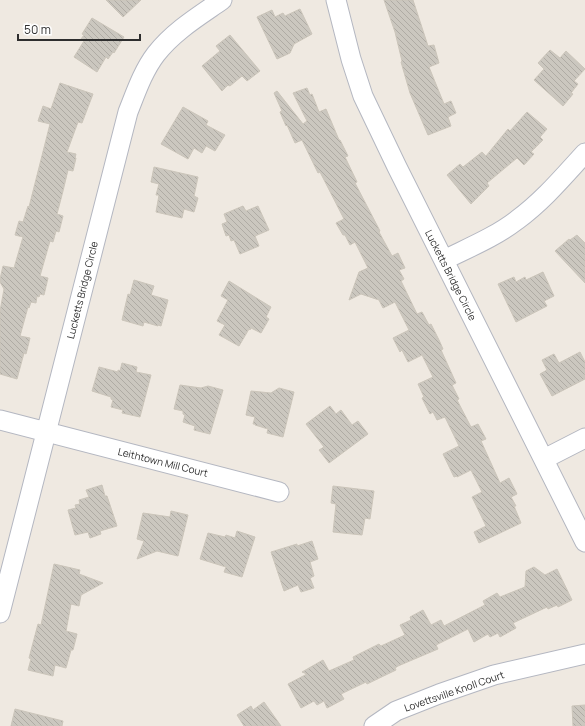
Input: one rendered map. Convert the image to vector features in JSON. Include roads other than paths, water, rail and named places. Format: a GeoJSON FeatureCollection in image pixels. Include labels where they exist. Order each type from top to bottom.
{"type":"FeatureCollection","features":[{"type":"Feature","properties":{"kind":"street","name":"Lucketts Bridge Circle"},"geometry":{"type":"LineString","coordinates":[[0,613],[124,126],[132,100],[140,82],[156,54],[191,21],[222,0]]}},
{"type":"Feature","properties":{"kind":"street","name":"Lucketts Bridge Circle"},"geometry":{"type":"LineString","coordinates":[[336,0],[350,59],[363,96],[397,167],[585,542]]}},
{"type":"Feature","properties":{"kind":"street"},"geometry":{"type":"LineString","coordinates":[[444,260],[516,221],[540,202],[585,153]]}},
{"type":"Feature","properties":{"kind":"street","name":"Leithtown Mill Court"},"geometry":{"type":"LineString","coordinates":[[0,420],[279,492]]}},
{"type":"Feature","properties":{"kind":"street"},"geometry":{"type":"LineString","coordinates":[[544,459],[585,438]]}},
{"type":"Feature","properties":{"kind":"street","name":"Lovettsville Knoll Court"},"geometry":{"type":"LineString","coordinates":[[374,726],[396,711],[494,675],[585,654]]}}]}
